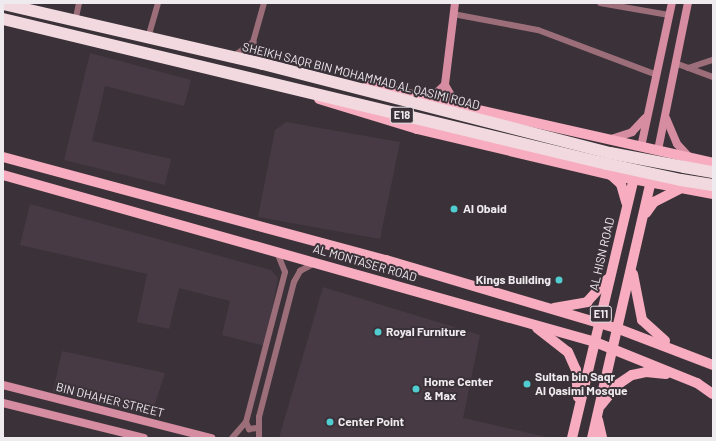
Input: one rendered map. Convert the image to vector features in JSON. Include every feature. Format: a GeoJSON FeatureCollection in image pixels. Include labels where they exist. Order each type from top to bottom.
{"type":"FeatureCollection","features":[{"type":"Feature","properties":{"kind":"highway","name":"SHEIKH SAQR BIN MOHAMMAD AL QASIMI ROAD"},"geometry":{"type":"LineString","coordinates":[[3,4],[23,6],[75,22],[263,64],[316,78],[680,184],[713,185]]}},
{"type":"Feature","properties":{"kind":"highway","name":"SHEIKH SAQR BIN MOHAMMAD AL QASIMI ROAD"},"geometry":{"type":"LineString","coordinates":[[3,18],[312,95],[609,164],[688,163],[713,172]]}},
{"type":"Feature","properties":{"kind":"main road"},"geometry":{"type":"LineString","coordinates":[[316,78],[431,98],[658,150],[688,163],[713,162]]}},
{"type":"Feature","properties":{"kind":"main road","name":"AL HISN ROAD"},"geometry":{"type":"LineString","coordinates":[[572,438],[641,147]]}},
{"type":"Feature","properties":{"kind":"main road","name":"E11"},"geometry":{"type":"LineString","coordinates":[[592,438],[614,348],[658,150]]}},
{"type":"Feature","properties":{"kind":"main road","name":"AL MONTASER ROAD"},"geometry":{"type":"LineString","coordinates":[[3,157],[237,219],[599,323],[708,363]]}},
{"type":"Feature","properties":{"kind":"main road"},"geometry":{"type":"LineString","coordinates":[[609,164],[633,180],[651,183],[680,184],[713,194]]}},
{"type":"Feature","properties":{"kind":"main road"},"geometry":{"type":"LineString","coordinates":[[609,164],[621,184],[627,205]]}},
{"type":"Feature","properties":{"kind":"main road","name":"AL MONTASER ROAD"},"geometry":{"type":"LineString","coordinates":[[3,175],[321,263],[595,342],[614,348],[697,383],[713,394]]}},
{"type":"Feature","properties":{"kind":"main road"},"geometry":{"type":"LineString","coordinates":[[643,216],[654,202],[680,184]]}},
{"type":"Feature","properties":{"kind":"main road"},"geometry":{"type":"LineString","coordinates":[[632,267],[642,320],[656,336],[708,363]]}},
{"type":"Feature","properties":{"kind":"main road"},"geometry":{"type":"LineString","coordinates":[[547,308],[587,302],[610,275]]}},
{"type":"Feature","properties":{"kind":"main road"},"geometry":{"type":"LineString","coordinates":[[528,323],[558,343],[570,356],[578,385],[578,414]]}},
{"type":"Feature","properties":{"kind":"main road"},"geometry":{"type":"LineString","coordinates":[[602,438],[598,413],[617,385],[637,373],[657,372],[697,383]]}},
{"type":"Feature","properties":{"kind":"street"},"geometry":{"type":"LineString","coordinates":[[75,22],[79,3]]}},
{"type":"Feature","properties":{"kind":"street"},"geometry":{"type":"LineString","coordinates":[[148,38],[158,4],[166,3]]}},
{"type":"Feature","properties":{"kind":"street"},"geometry":{"type":"LineString","coordinates":[[232,57],[253,42],[264,3]]}},
{"type":"Feature","properties":{"kind":"street"},"geometry":{"type":"LineString","coordinates":[[455,3],[445,86],[456,104]]}},
{"type":"Feature","properties":{"kind":"street"},"geometry":{"type":"LineString","coordinates":[[600,3],[669,15]]}},
{"type":"Feature","properties":{"kind":"street"},"geometry":{"type":"LineString","coordinates":[[641,147],[672,3]]}},
{"type":"Feature","properties":{"kind":"street"},"geometry":{"type":"LineString","coordinates":[[658,150],[688,3]]}},
{"type":"Feature","properties":{"kind":"street"},"geometry":{"type":"LineString","coordinates":[[453,14],[538,30],[657,75]]}},
{"type":"Feature","properties":{"kind":"street"},"geometry":{"type":"LineString","coordinates":[[253,42],[263,64]]}},
{"type":"Feature","properties":{"kind":"street"},"geometry":{"type":"LineString","coordinates":[[688,68],[713,60]]}},
{"type":"Feature","properties":{"kind":"street"},"geometry":{"type":"LineString","coordinates":[[675,63],[713,77]]}},
{"type":"Feature","properties":{"kind":"street"},"geometry":{"type":"LineString","coordinates":[[431,98],[445,86]]}},
{"type":"Feature","properties":{"kind":"street"},"geometry":{"type":"LineString","coordinates":[[609,140],[632,132],[648,114]]}},
{"type":"Feature","properties":{"kind":"street"},"geometry":{"type":"LineString","coordinates":[[666,114],[676,144],[688,163]]}},
{"type":"Feature","properties":{"kind":"street"},"geometry":{"type":"LineString","coordinates":[[232,438],[246,422],[284,276],[283,261],[276,251]]}},
{"type":"Feature","properties":{"kind":"street"},"geometry":{"type":"LineString","coordinates":[[259,438],[257,428],[294,282],[308,265],[321,263]]}},
{"type":"Feature","properties":{"kind":"street"},"geometry":{"type":"LineString","coordinates":[[284,276],[294,282]]}},
{"type":"Feature","properties":{"kind":"street","name":"BIN DHAHER STREET"},"geometry":{"type":"LineString","coordinates":[[3,385],[211,438]]}},
{"type":"Feature","properties":{"kind":"street"},"geometry":{"type":"LineString","coordinates":[[3,403],[144,438]]}},
{"type":"Feature","properties":{"kind":"street"},"geometry":{"type":"LineString","coordinates":[[246,422],[249,429],[257,428]]}},
{"type":"Feature","properties":{"kind":"shaded area"},"geometry":{"type":"Polygon","coordinates":[[[90,53],[191,80],[184,106],[105,86],[92,141],[171,159],[165,185],[64,160],[90,53]]]}},
{"type":"Feature","properties":{"kind":"shaded area"},"geometry":{"type":"Polygon","coordinates":[[[286,122],[400,142],[380,239],[258,217],[275,130],[286,122]]]}},
{"type":"Feature","properties":{"kind":"shaded area"},"geometry":{"type":"Polygon","coordinates":[[[30,204],[271,270],[278,278],[265,346],[222,335],[230,301],[179,288],[169,329],[137,322],[147,274],[20,245],[30,204]]]}},
{"type":"Feature","properties":{"kind":"shaded area"},"geometry":{"type":"Polygon","coordinates":[[[323,287],[480,335],[463,418],[551,438],[279,438],[323,287]]]}},
{"type":"Feature","properties":{"kind":"shaded area"},"geometry":{"type":"Polygon","coordinates":[[[62,351],[165,373],[151,416],[53,392],[62,351]]]}},
{"type":"Feature","properties":{"kind":"place","name":"Al Obaid"},"geometry":{"type":"Point","coordinates":[454,209]}},
{"type":"Feature","properties":{"kind":"place","name":"Kings Building"},"geometry":{"type":"Point","coordinates":[559,280]}},
{"type":"Feature","properties":{"kind":"place","name":"Royal Furniture"},"geometry":{"type":"Point","coordinates":[378,332]}},
{"type":"Feature","properties":{"kind":"place","name":"Sultan bin Saqr Al Qasimi Mosque"},"geometry":{"type":"Point","coordinates":[527,384]}},
{"type":"Feature","properties":{"kind":"place","name":"Home Center & Max"},"geometry":{"type":"Point","coordinates":[416,389]}},
{"type":"Feature","properties":{"kind":"place","name":"Center Point"},"geometry":{"type":"Point","coordinates":[330,422]}}]}
